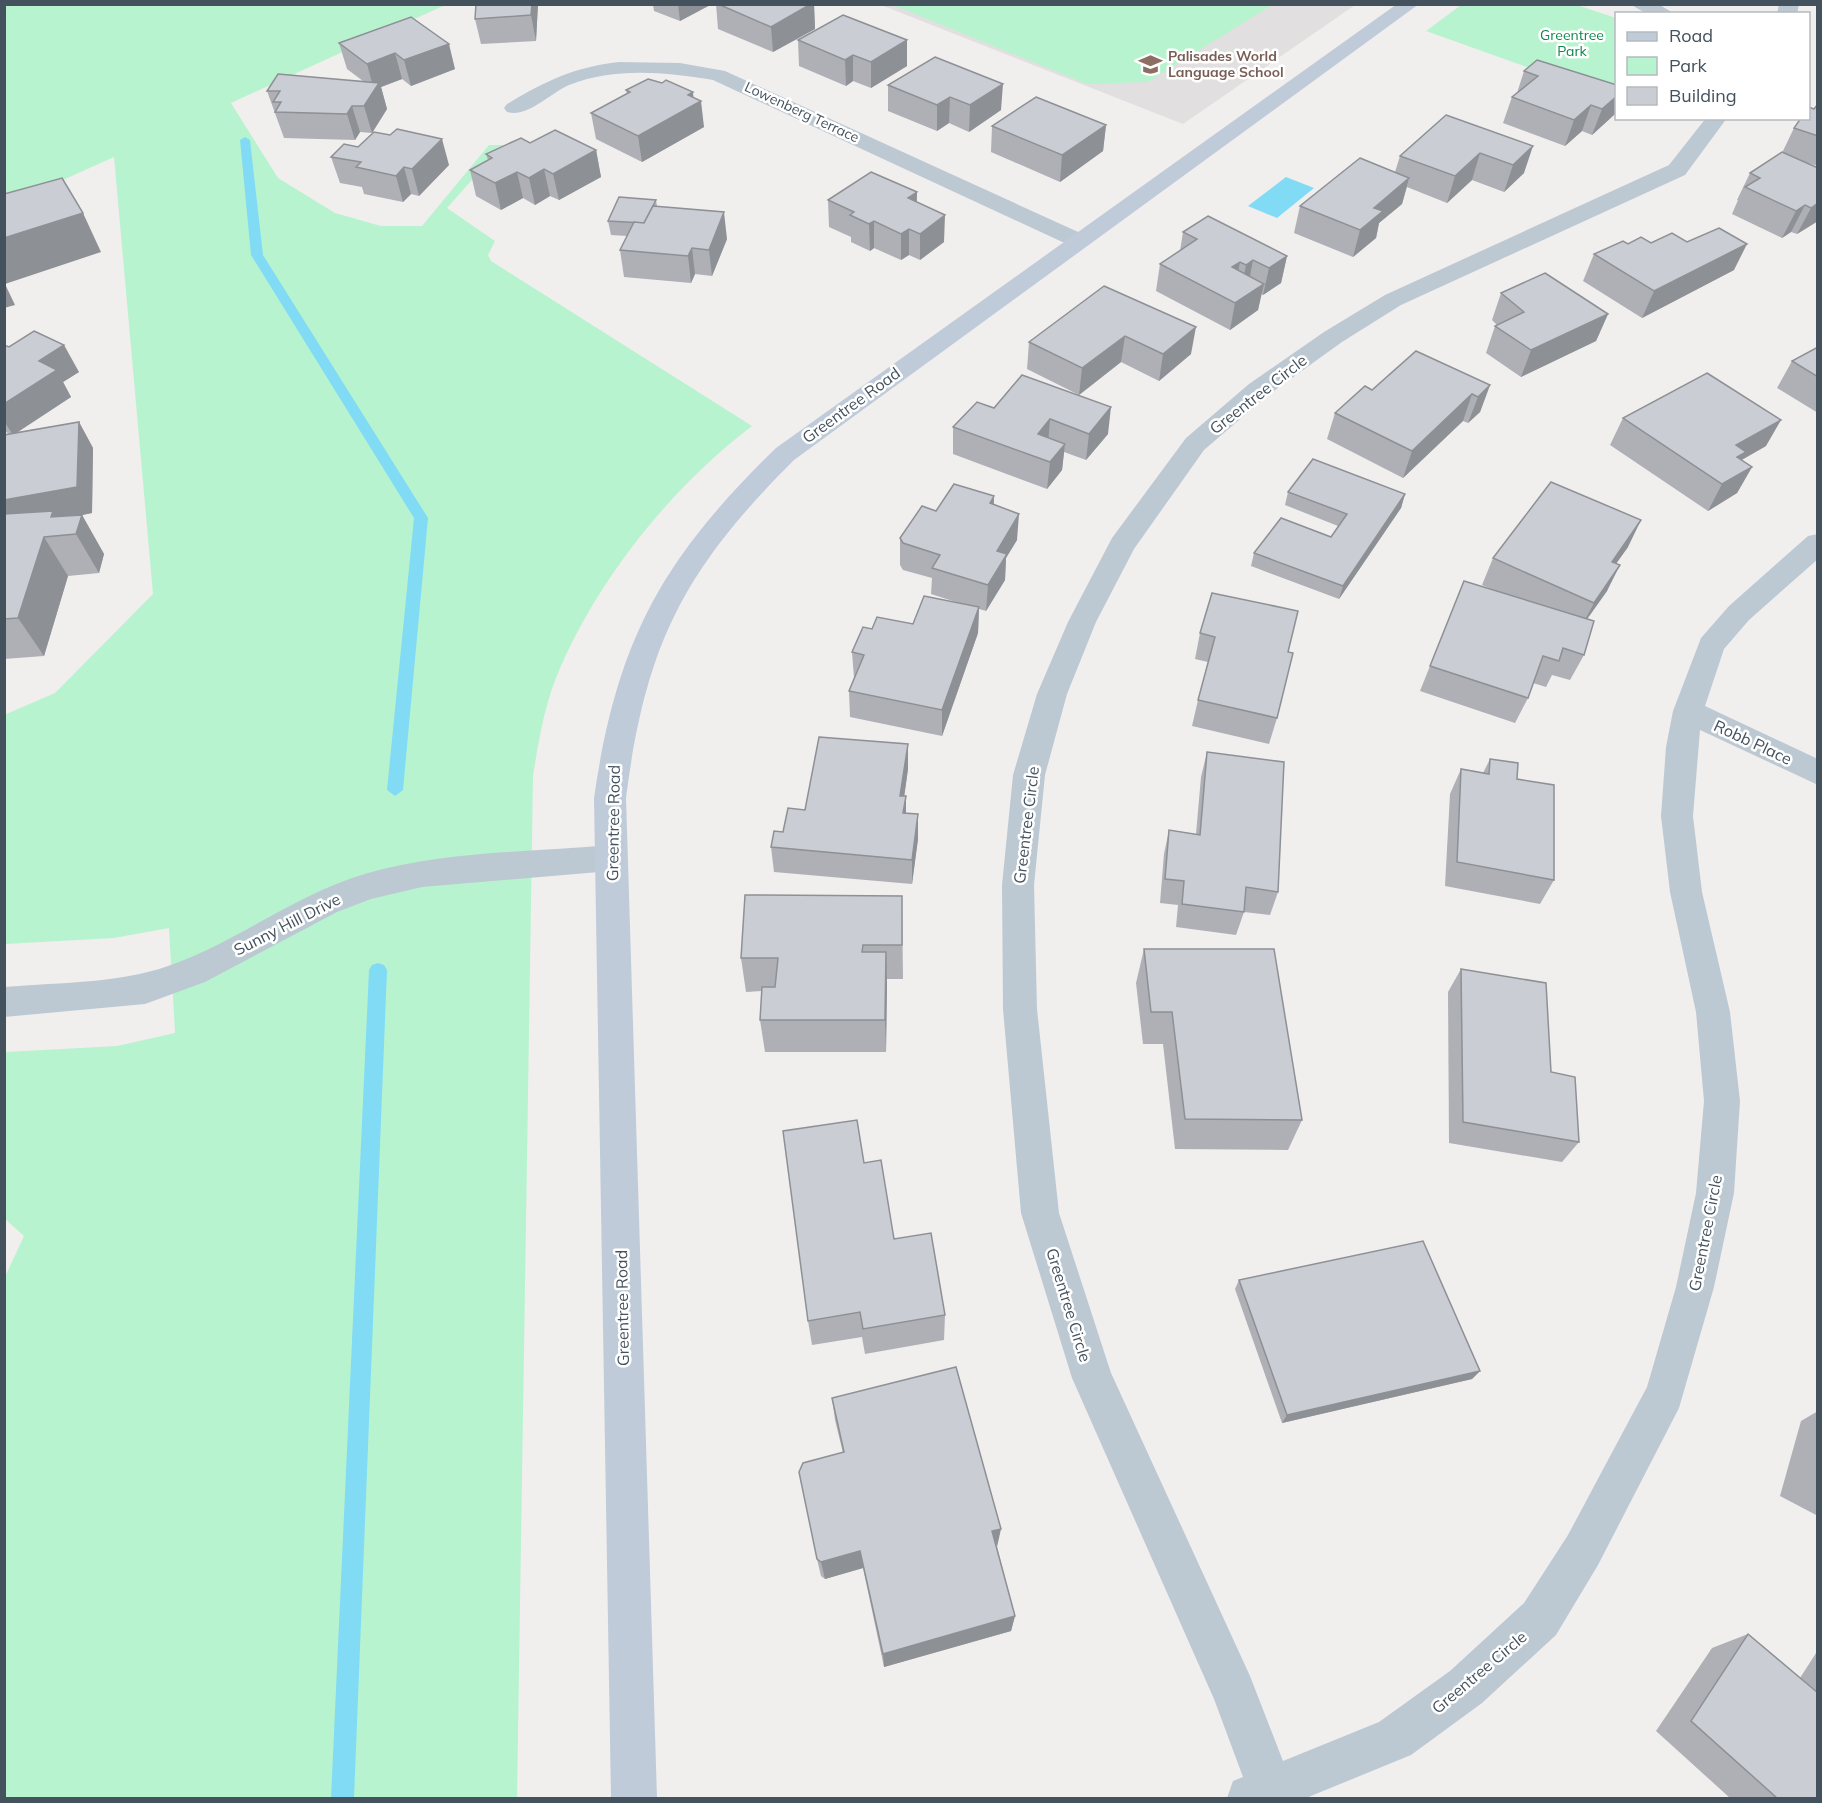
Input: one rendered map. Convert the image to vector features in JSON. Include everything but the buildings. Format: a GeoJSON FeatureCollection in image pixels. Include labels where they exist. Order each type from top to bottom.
{"type":"FeatureCollection","features":[{"type":"Feature","properties":{"kind":"street","name":"Greentree Road"},"geometry":{"type":"LineString","coordinates":[[634,1798],[610,798],[622,712],[633,674],[657,615],[697,549],[736,502],[785,454],[1410,4]]}},
{"type":"Feature","properties":{"kind":"street"},"geometry":{"type":"LineString","coordinates":[[1639,4],[1661,12]]}},
{"type":"Feature","properties":{"kind":"street","name":"Lowenberg Terrace"},"geometry":{"type":"LineString","coordinates":[[514,108],[563,81],[610,70],[672,69],[718,75],[1079,241]]}},
{"type":"Feature","properties":{"kind":"street","name":"Greentree Circle"},"geometry":{"type":"LineString","coordinates":[[1715,120],[1677,170],[1664,178],[1531,235],[1393,300],[1333,337],[1258,390],[1195,444],[1122,545],[1082,622],[1052,694],[1029,776],[1018,885],[1020,1009],[1040,1213],[1092,1378],[1234,1692],[1260,1794],[1395,1739],[1466,1687],[1540,1619],[1583,1550],[1665,1394],[1695,1287],[1715,1193],[1722,1101],[1713,1012],[1686,892],[1677,816],[1681,747],[1688,711],[1711,645],[1739,612],[1818,543]]}},
{"type":"Feature","properties":{"kind":"street","name":"Robb Place"},"geometry":{"type":"LineString","coordinates":[[1688,711],[1818,773]]}},
{"type":"Feature","properties":{"kind":"street","name":"Sunny Hill Drive"},"geometry":{"type":"LineString","coordinates":[[4,1002],[145,989],[193,972],[325,902],[368,886],[422,874],[611,858]]}},
{"type":"Feature","properties":{"kind":"shaded area","name":"Palisades World Language School"},"geometry":{"type":"Polygon","coordinates":[[[881,5],[1355,5],[1183,124],[881,5]]]}},
{"type":"Feature","properties":{"kind":"green space"},"geometry":{"type":"Polygon","coordinates":[[[5,5],[445,5],[231,103],[278,178],[335,213],[381,226],[422,226],[489,145],[503,145],[447,208],[495,241],[488,255],[491,261],[752,426],[694,476],[667,504],[618,566],[597,599],[577,632],[555,679],[547,706],[533,776],[517,1798],[5,1798],[4,1279],[24,1236],[5,1219],[5,1052],[117,1046],[175,1033],[169,928],[114,938],[5,944],[4,715],[55,693],[153,594],[114,157],[5,206],[5,5]]]}},
{"type":"Feature","properties":{"kind":"green space","name":"Palisades World Language School"},"geometry":{"type":"Polygon","coordinates":[[[893,5],[1272,5],[1148,82],[1087,84],[893,5]]]}},
{"type":"Feature","properties":{"kind":"green space","name":"Greentree Park"},"geometry":{"type":"Polygon","coordinates":[[[1461,5],[1577,5],[1615,18],[1615,99],[1426,31],[1461,5]]]}},
{"type":"Feature","properties":{"kind":"water"},"geometry":{"type":"Polygon","coordinates":[[[1286,177],[1314,188],[1277,218],[1248,206],[1286,177]]]}},
{"type":"Feature","properties":{"kind":"waterway"},"geometry":{"type":"LineString","coordinates":[[245,140],[257,255],[421,518],[395,790]]}},
{"type":"Feature","properties":{"kind":"waterway"},"geometry":{"type":"LineString","coordinates":[[342,1798],[378,970]]}},
{"type":"Feature","properties":{"kind":"place","name":"Palisades World Language School"},"geometry":{"type":"Point","coordinates":[1150,64]}}]}
